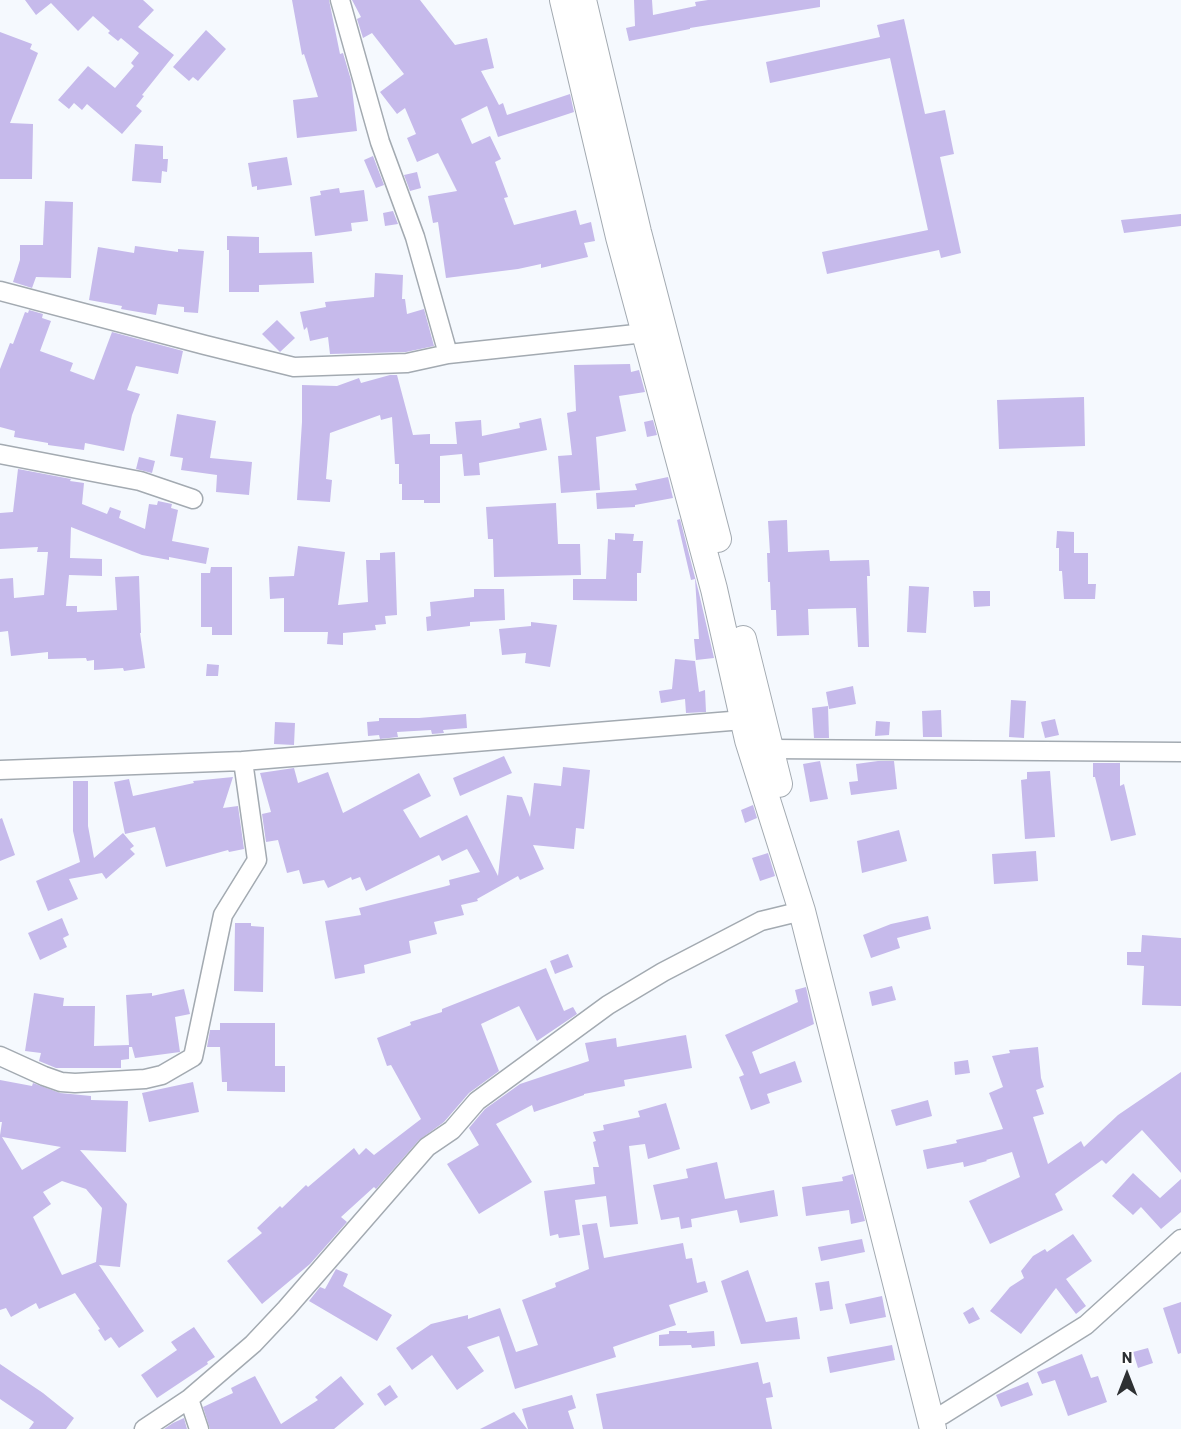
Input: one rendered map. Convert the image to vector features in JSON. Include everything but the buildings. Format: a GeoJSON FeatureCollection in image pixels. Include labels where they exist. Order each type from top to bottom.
{"type":"FeatureCollection","features":[{"type":"Feature","properties":{"kind":"street"},"geometry":{"type":"LineString","coordinates":[[340,0],[380,142],[415,237],[448,354]]}},
{"type":"Feature","properties":{"kind":"street"},"geometry":{"type":"LineString","coordinates":[[563,0],[619,237],[645,333],[770,749],[940,1424]]}},
{"type":"Feature","properties":{"kind":"street"},"geometry":{"type":"LineString","coordinates":[[583,0],[722,586],[743,720],[802,911],[940,1424]]}},
{"type":"Feature","properties":{"kind":"street"},"geometry":{"type":"LineString","coordinates":[[0,291],[294,367],[407,363],[448,354],[645,333]]}},
{"type":"Feature","properties":{"kind":"street"},"geometry":{"type":"LineString","coordinates":[[0,453],[140,481],[194,499]]}},
{"type":"Feature","properties":{"kind":"street"},"geometry":{"type":"LineString","coordinates":[[0,770],[243,761],[743,720]]}},
{"type":"Feature","properties":{"kind":"street"},"geometry":{"type":"LineString","coordinates":[[770,749],[1181,752]]}},
{"type":"Feature","properties":{"kind":"street"},"geometry":{"type":"LineString","coordinates":[[0,1056],[44,1076],[61,1082],[75,1083],[145,1079],[162,1075],[193,1057],[223,915],[257,860],[243,761]]}},
{"type":"Feature","properties":{"kind":"street"},"geometry":{"type":"LineString","coordinates":[[144,1429],[189,1399],[253,1344],[427,1147],[452,1130],[477,1101],[608,1005],[663,972],[761,921],[802,911]]}},
{"type":"Feature","properties":{"kind":"street"},"geometry":{"type":"LineString","coordinates":[[940,1424],[1086,1325],[1181,1239]]}},
{"type":"Feature","properties":{"kind":"street"},"geometry":{"type":"LineString","coordinates":[[189,1399],[200,1429]]}}]}
